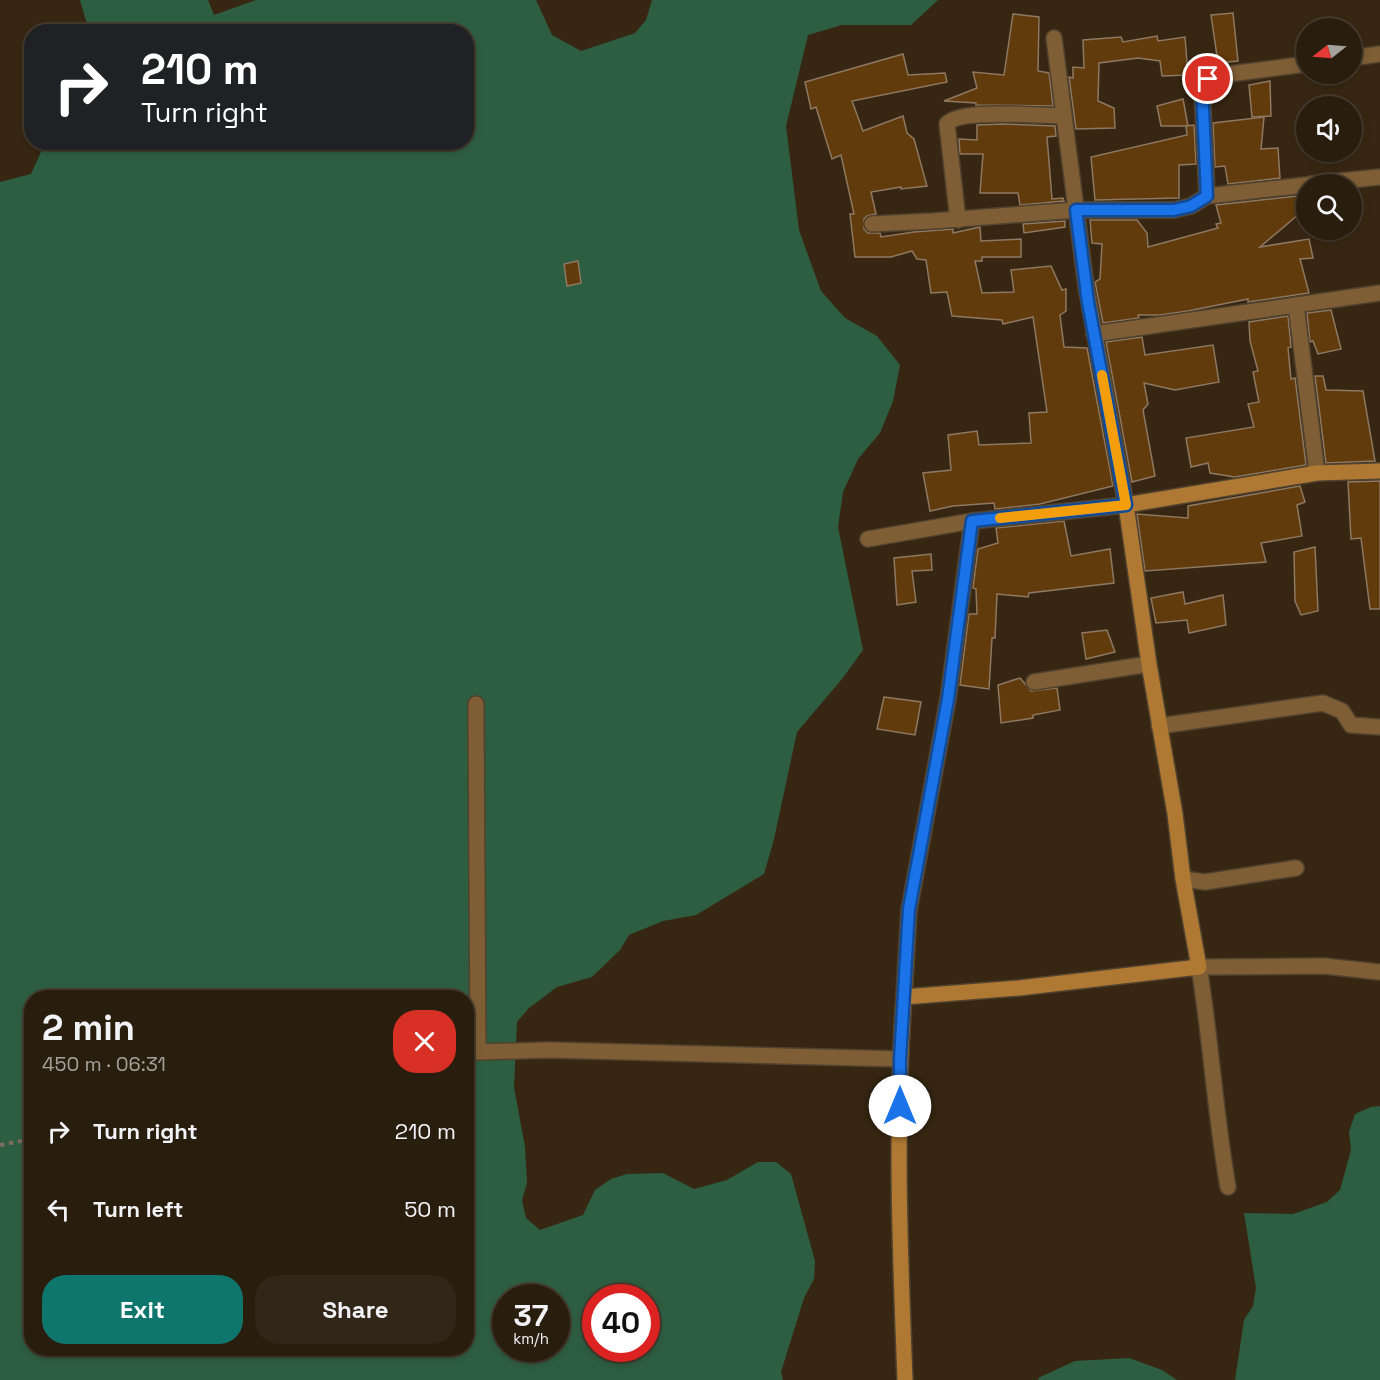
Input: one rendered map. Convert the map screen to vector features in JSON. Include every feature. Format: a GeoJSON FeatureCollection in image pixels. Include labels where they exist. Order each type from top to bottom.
{"type":"FeatureCollection","features":[{"type":"Feature","properties":{"kind":"street"},"geometry":{"type":"LineString","coordinates":[[1054,38],[1094,334],[1126,505],[1149,664],[1175,814],[1183,879],[1209,1025],[1220,1142],[1228,1187]]}},
{"type":"Feature","properties":{"kind":"street"},"geometry":{"type":"LineString","coordinates":[[1362,57],[1380,54]]}},
{"type":"Feature","properties":{"kind":"street"},"geometry":{"type":"LineString","coordinates":[[1207,196],[1202,87],[1208,79],[1222,75],[1296,65]]}},
{"type":"Feature","properties":{"kind":"street"},"geometry":{"type":"LineString","coordinates":[[958,220],[947,124],[950,120],[963,116],[990,114],[1063,116]]}},
{"type":"Feature","properties":{"kind":"street"},"geometry":{"type":"LineString","coordinates":[[1362,179],[1380,177]]}},
{"type":"Feature","properties":{"kind":"street"},"geometry":{"type":"LineString","coordinates":[[872,224],[958,220],[1076,210],[1174,210],[1191,206],[1207,196],[1296,186]]}},
{"type":"Feature","properties":{"kind":"street"},"geometry":{"type":"LineString","coordinates":[[1094,334],[1380,293]]}},
{"type":"Feature","properties":{"kind":"street"},"geometry":{"type":"LineString","coordinates":[[1296,305],[1317,473]]}},
{"type":"Feature","properties":{"kind":"street"},"geometry":{"type":"LineString","coordinates":[[868,539],[972,521],[1126,505],[1317,473],[1380,471]]}},
{"type":"Feature","properties":{"kind":"street"},"geometry":{"type":"LineString","coordinates":[[905,1380],[901,1270],[900,1059],[909,909],[948,699],[972,521]]}},
{"type":"Feature","properties":{"kind":"street"},"geometry":{"type":"LineString","coordinates":[[1034,682],[1149,664]]}},
{"type":"Feature","properties":{"kind":"street"},"geometry":{"type":"LineString","coordinates":[[1159,726],[1323,703],[1342,711],[1351,725],[1380,727]]}},
{"type":"Feature","properties":{"kind":"street"},"geometry":{"type":"LineString","coordinates":[[476,704],[478,1052],[549,1050],[900,1059]]}},
{"type":"Feature","properties":{"kind":"street"},"geometry":{"type":"LineString","coordinates":[[1183,879],[1205,882],[1296,868]]}},
{"type":"Feature","properties":{"kind":"street"},"geometry":{"type":"LineString","coordinates":[[904,997],[1019,988],[1199,967],[1324,966],[1380,972]]}},
{"type":"Feature","properties":{"kind":"path"},"geometry":{"type":"LineString","coordinates":[[0,1145],[24,1140]]}},
{"type":"Feature","properties":{"kind":"green space"},"geometry":{"type":"Polygon","coordinates":[[[80,0],[208,0],[214,15],[256,0],[536,0],[552,35],[581,51],[635,33],[646,20],[652,0],[938,0],[911,25],[842,25],[808,35],[786,126],[799,230],[821,291],[845,318],[877,336],[900,365],[893,401],[880,433],[858,459],[843,492],[838,527],[863,650],[842,679],[797,732],[774,839],[764,874],[696,915],[663,921],[629,935],[620,950],[592,977],[557,987],[529,1008],[517,1022],[514,1087],[525,1147],[527,1183],[522,1200],[526,1218],[540,1230],[583,1215],[595,1190],[611,1179],[627,1174],[663,1173],[694,1189],[727,1180],[758,1162],[776,1162],[791,1174],[815,1261],[814,1279],[804,1298],[781,1372],[783,1380],[0,1380],[0,182],[31,174],[42,150],[474,150],[474,24],[87,24],[80,0]]]}},
{"type":"Feature","properties":{"kind":"green space"},"geometry":{"type":"Polygon","coordinates":[[[1380,1106],[1380,1380],[1235,1380],[1244,1320],[1253,1306],[1256,1288],[1244,1213],[1293,1214],[1327,1202],[1340,1190],[1351,1150],[1349,1132],[1355,1114],[1380,1106]]]}},
{"type":"Feature","properties":{"kind":"green space"},"geometry":{"type":"Polygon","coordinates":[[[1129,1358],[1162,1370],[1177,1380],[1039,1380],[1038,1378],[1075,1361],[1129,1358]]]}},
{"type":"Feature","properties":{"kind":"building"},"geometry":{"type":"Polygon","coordinates":[[[1233,13],[1238,61],[1218,63],[1211,15],[1233,13]]]}},
{"type":"Feature","properties":{"kind":"building"},"geometry":{"type":"Polygon","coordinates":[[[1013,14],[1039,17],[1038,71],[1049,73],[1053,106],[976,105],[976,103],[944,101],[977,88],[973,72],[1004,75],[1013,14]]]}},
{"type":"Feature","properties":{"kind":"building"},"geometry":{"type":"Polygon","coordinates":[[[1157,36],[1158,41],[1185,37],[1188,75],[1162,76],[1160,61],[1138,58],[1099,63],[1098,101],[1114,108],[1115,128],[1076,129],[1069,77],[1073,78],[1073,67],[1084,68],[1083,40],[1121,37],[1123,42],[1157,36]]]}},
{"type":"Feature","properties":{"kind":"building"},"geometry":{"type":"Polygon","coordinates":[[[903,54],[908,75],[945,73],[947,82],[852,101],[863,131],[903,116],[907,133],[914,139],[927,186],[871,192],[876,214],[864,219],[864,229],[868,233],[880,233],[881,237],[953,229],[953,233],[980,227],[981,241],[1021,239],[1021,257],[982,257],[982,261],[975,261],[982,293],[1014,292],[1011,270],[1051,266],[1062,290],[1066,289],[1066,311],[1060,315],[1064,347],[1087,348],[1113,486],[1040,504],[995,509],[994,503],[953,506],[930,511],[923,473],[951,470],[948,435],[977,431],[979,445],[1031,443],[1029,413],[1047,412],[1033,317],[1003,324],[1002,320],[952,316],[947,292],[931,293],[926,260],[917,259],[912,251],[891,257],[855,257],[850,214],[854,214],[841,155],[832,159],[816,107],[811,109],[805,82],[903,54]]]}},
{"type":"Feature","properties":{"kind":"building"},"geometry":{"type":"Polygon","coordinates":[[[1270,81],[1271,116],[1252,117],[1249,85],[1270,81]]]}},
{"type":"Feature","properties":{"kind":"building"},"geometry":{"type":"Polygon","coordinates":[[[1183,99],[1188,126],[1161,126],[1157,106],[1183,99]]]}},
{"type":"Feature","properties":{"kind":"building"},"geometry":{"type":"Polygon","coordinates":[[[1264,117],[1261,149],[1278,148],[1280,178],[1228,184],[1225,166],[1215,167],[1213,123],[1264,117]]]}},
{"type":"Feature","properties":{"kind":"building"},"geometry":{"type":"Polygon","coordinates":[[[977,125],[1055,126],[1056,136],[1047,137],[1052,199],[1063,198],[1064,201],[1020,205],[1018,193],[980,193],[983,154],[960,154],[959,139],[977,140],[977,125]]]}},
{"type":"Feature","properties":{"kind":"building"},"geometry":{"type":"Polygon","coordinates":[[[1194,125],[1196,164],[1179,165],[1179,198],[1095,200],[1091,157],[1187,135],[1186,126],[1194,125]]]}},
{"type":"Feature","properties":{"kind":"building"},"geometry":{"type":"Polygon","coordinates":[[[1296,196],[1296,217],[1260,247],[1309,240],[1313,258],[1300,259],[1309,293],[1248,302],[1248,299],[1160,315],[1138,315],[1139,318],[1103,323],[1095,282],[1100,279],[1102,244],[1092,243],[1090,220],[1137,220],[1147,233],[1148,247],[1218,228],[1216,224],[1221,223],[1216,205],[1296,196]]]}},
{"type":"Feature","properties":{"kind":"building"},"geometry":{"type":"Polygon","coordinates":[[[1065,221],[1065,227],[1024,233],[1023,224],[1065,221]]]}},
{"type":"Feature","properties":{"kind":"building"},"geometry":{"type":"Polygon","coordinates":[[[578,261],[581,283],[567,286],[564,264],[578,261]]]}},
{"type":"Feature","properties":{"kind":"building"},"geometry":{"type":"Polygon","coordinates":[[[1331,310],[1341,349],[1318,354],[1313,341],[1310,342],[1307,313],[1331,310]]]}},
{"type":"Feature","properties":{"kind":"building"},"geometry":{"type":"Polygon","coordinates":[[[1288,316],[1291,379],[1295,378],[1306,465],[1235,477],[1210,473],[1208,463],[1191,467],[1186,438],[1254,427],[1248,404],[1259,402],[1253,372],[1258,371],[1250,341],[1249,322],[1288,316]]]}},
{"type":"Feature","properties":{"kind":"building"},"geometry":{"type":"Polygon","coordinates":[[[1142,337],[1145,355],[1213,345],[1219,382],[1175,390],[1144,383],[1148,404],[1143,410],[1155,476],[1132,482],[1106,342],[1142,337]]]}},
{"type":"Feature","properties":{"kind":"building"},"geometry":{"type":"Polygon","coordinates":[[[1315,376],[1323,376],[1326,390],[1363,391],[1375,461],[1326,463],[1315,376]]]}},
{"type":"Feature","properties":{"kind":"building"},"geometry":{"type":"Polygon","coordinates":[[[1380,481],[1380,609],[1370,609],[1361,538],[1351,539],[1348,482],[1380,481]]]}},
{"type":"Feature","properties":{"kind":"building"},"geometry":{"type":"Polygon","coordinates":[[[1300,486],[1305,502],[1297,505],[1302,536],[1261,543],[1266,562],[1145,571],[1137,514],[1188,518],[1188,506],[1300,486]]]}},
{"type":"Feature","properties":{"kind":"building"},"geometry":{"type":"Polygon","coordinates":[[[1064,521],[1071,556],[1110,549],[1114,583],[1029,593],[1028,597],[997,594],[989,689],[960,685],[969,614],[977,614],[976,589],[973,588],[978,549],[998,543],[996,528],[1064,521]]]}},
{"type":"Feature","properties":{"kind":"building"},"geometry":{"type":"Polygon","coordinates":[[[1315,547],[1318,611],[1301,615],[1295,601],[1294,552],[1315,547]]]}},
{"type":"Feature","properties":{"kind":"building"},"geometry":{"type":"Polygon","coordinates":[[[931,554],[932,570],[912,571],[916,602],[897,605],[894,558],[931,554]]]}},
{"type":"Feature","properties":{"kind":"building"},"geometry":{"type":"Polygon","coordinates":[[[1183,592],[1185,604],[1223,595],[1226,625],[1189,633],[1187,620],[1156,623],[1151,598],[1183,592]]]}},
{"type":"Feature","properties":{"kind":"building"},"geometry":{"type":"Polygon","coordinates":[[[1107,630],[1115,652],[1086,659],[1082,633],[1107,630]]]}},
{"type":"Feature","properties":{"kind":"building"},"geometry":{"type":"Polygon","coordinates":[[[1020,678],[1031,691],[1057,688],[1060,710],[1033,715],[1033,718],[1001,723],[998,685],[1020,678]]]}},
{"type":"Feature","properties":{"kind":"building"},"geometry":{"type":"Polygon","coordinates":[[[884,697],[921,702],[915,735],[877,729],[884,697]]]}},
{"type":"Feature","properties":{"kind":"slow traffic"},"geometry":{"type":"LineString","coordinates":[[1000,518],[1126,505],[1102,375]]}},
{"type":"Feature","properties":{"kind":"route"},"geometry":{"type":"LineString","coordinates":[[900,1106],[900,1059],[909,909],[948,699],[972,521],[1126,505],[1088,302],[1076,210],[1174,210],[1191,206],[1207,196],[1202,87],[1208,79]]}}]}
